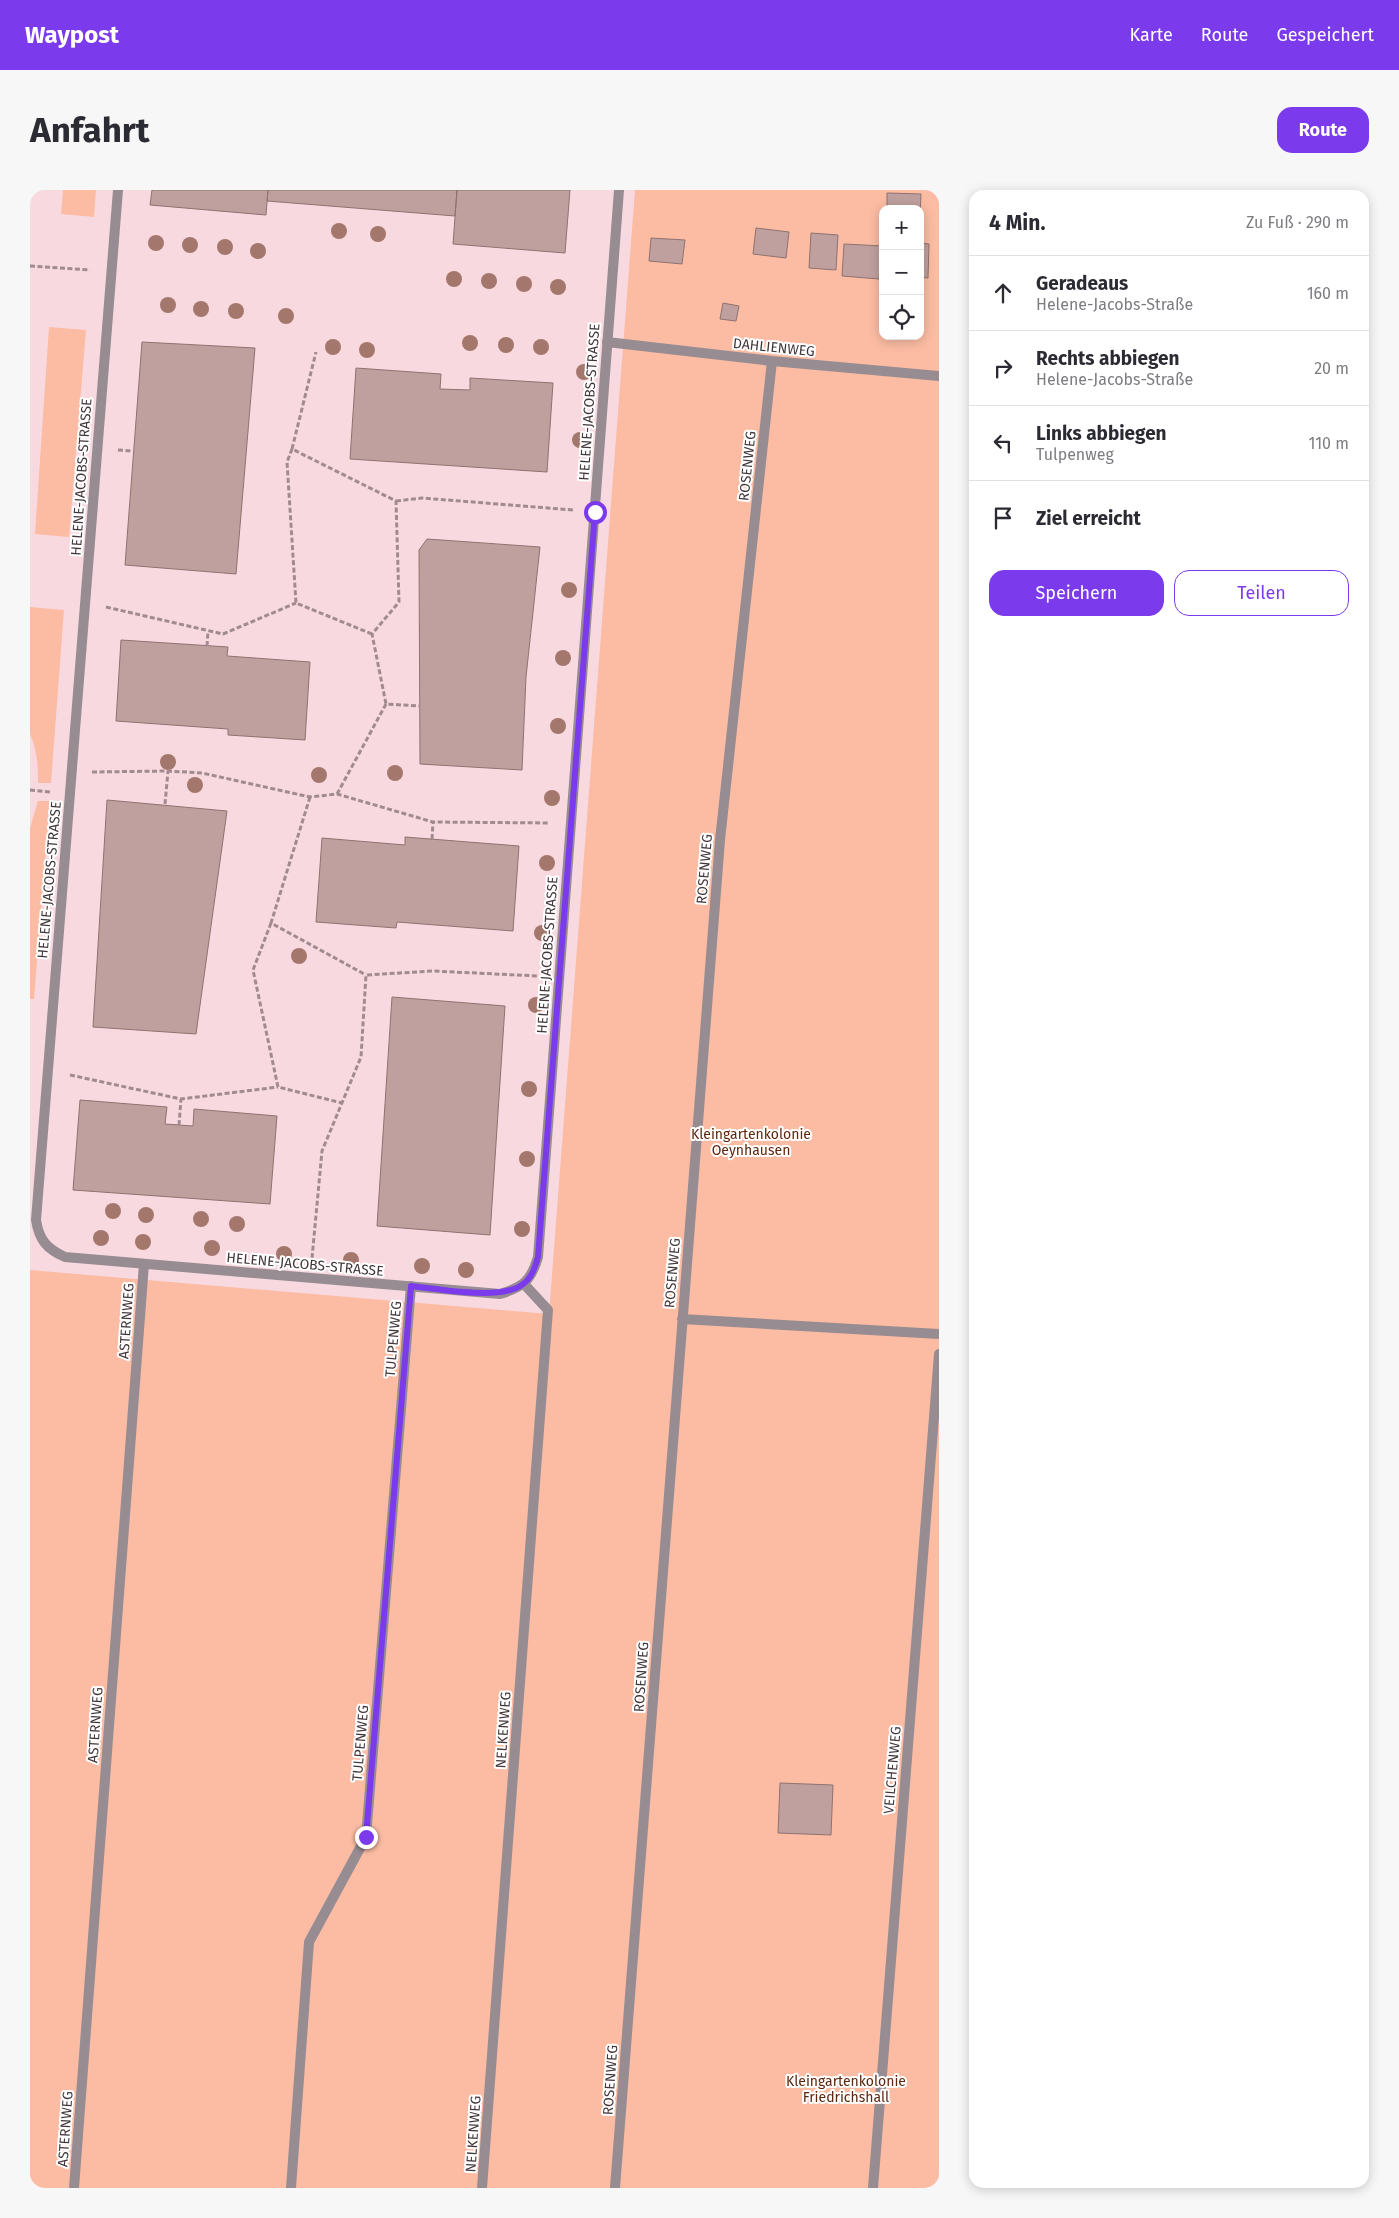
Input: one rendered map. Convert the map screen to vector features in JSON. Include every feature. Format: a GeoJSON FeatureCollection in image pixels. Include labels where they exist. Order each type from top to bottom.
{"type":"FeatureCollection","features":[{"type":"Feature","properties":{"kind":"street","name":"HELENE-JACOBS-STRASSE"},"geometry":{"type":"LineString","coordinates":[[118,190],[36,1220],[38,1233],[45,1245],[66,1257],[500,1294],[524,1284],[534,1271],[538,1257],[619,190]]}},
{"type":"Feature","properties":{"kind":"street","name":"DAHLIENWEG"},"geometry":{"type":"LineString","coordinates":[[607,342],[772,361],[939,376]]}},
{"type":"Feature","properties":{"kind":"street","name":"ROSENWEG"},"geometry":{"type":"LineString","coordinates":[[615,2188],[720,840],[772,361]]}},
{"type":"Feature","properties":{"kind":"street","name":"ASTERNWEG"},"geometry":{"type":"LineString","coordinates":[[74,2188],[144,1264]]}},
{"type":"Feature","properties":{"kind":"street","name":"NELKENWEG"},"geometry":{"type":"LineString","coordinates":[[482,2188],[548,1310],[524,1284]]}},
{"type":"Feature","properties":{"kind":"street","name":"TULPENWEG"},"geometry":{"type":"LineString","coordinates":[[291,2188],[309,1942],[366,1837],[411,1286]]}},
{"type":"Feature","properties":{"kind":"street"},"geometry":{"type":"LineString","coordinates":[[682,1319],[939,1334]]}},
{"type":"Feature","properties":{"kind":"street","name":"VEILCHENWEG"},"geometry":{"type":"LineString","coordinates":[[873,2188],[939,1354]]}},
{"type":"Feature","properties":{"kind":"path"},"geometry":{"type":"LineString","coordinates":[[30,266],[92,270]]}},
{"type":"Feature","properties":{"kind":"path"},"geometry":{"type":"LineString","coordinates":[[296,603],[287,462],[292,449],[316,352]]}},
{"type":"Feature","properties":{"kind":"path"},"geometry":{"type":"LineString","coordinates":[[292,449],[396,501],[422,498],[595,512]]}},
{"type":"Feature","properties":{"kind":"path"},"geometry":{"type":"LineString","coordinates":[[372,634],[399,602],[396,501]]}},
{"type":"Feature","properties":{"kind":"path"},"geometry":{"type":"LineString","coordinates":[[85,602],[223,634],[296,603],[372,634]]}},
{"type":"Feature","properties":{"kind":"path"},"geometry":{"type":"LineString","coordinates":[[207,646],[208,631]]}},
{"type":"Feature","properties":{"kind":"path"},"geometry":{"type":"LineString","coordinates":[[337,794],[386,704],[372,634]]}},
{"type":"Feature","properties":{"kind":"path"},"geometry":{"type":"LineString","coordinates":[[386,704],[420,706]]}},
{"type":"Feature","properties":{"kind":"path"},"geometry":{"type":"LineString","coordinates":[[72,772],[168,771],[202,773],[310,797],[337,794],[433,822],[571,823]]}},
{"type":"Feature","properties":{"kind":"path"},"geometry":{"type":"LineString","coordinates":[[165,804],[168,771]]}},
{"type":"Feature","properties":{"kind":"path"},"geometry":{"type":"LineString","coordinates":[[278,1087],[253,970],[271,923],[310,797]]}},
{"type":"Feature","properties":{"kind":"path"},"geometry":{"type":"LineString","coordinates":[[432,839],[433,822]]}},
{"type":"Feature","properties":{"kind":"path"},"geometry":{"type":"LineString","coordinates":[[271,923],[366,975],[433,971],[559,977]]}},
{"type":"Feature","properties":{"kind":"path"},"geometry":{"type":"LineString","coordinates":[[310,1278],[322,1151],[361,1057],[366,975]]}},
{"type":"Feature","properties":{"kind":"path"},"geometry":{"type":"LineString","coordinates":[[48,1070],[181,1099],[278,1087],[342,1103]]}},
{"type":"Feature","properties":{"kind":"path"},"geometry":{"type":"LineString","coordinates":[[179,1125],[181,1099]]}},
{"type":"Feature","properties":{"kind":"green space"},"geometry":{"type":"Polygon","coordinates":[[[63,190],[96,190],[94,217],[61,214],[63,190]]]}},
{"type":"Feature","properties":{"kind":"green space"},"geometry":{"type":"Polygon","coordinates":[[[635,190],[939,190],[939,2188],[30,2188],[30,1270],[549,1314],[635,190]]]}},
{"type":"Feature","properties":{"kind":"green space"},"geometry":{"type":"Polygon","coordinates":[[[49,327],[86,330],[69,537],[35,534],[49,327]]]}},
{"type":"Feature","properties":{"kind":"green space"},"geometry":{"type":"Polygon","coordinates":[[[30,607],[64,610],[51,783],[38,783],[37,758],[30,734],[30,607]]]}},
{"type":"Feature","properties":{"kind":"green space"},"geometry":{"type":"Polygon","coordinates":[[[38,801],[50,801],[34,999],[30,999],[30,828],[38,801]]]}},
{"type":"Feature","properties":{"kind":"building"},"geometry":{"type":"Polygon","coordinates":[[[152,190],[268,190],[266,215],[150,205],[152,190]]]}},
{"type":"Feature","properties":{"kind":"building"},"geometry":{"type":"Polygon","coordinates":[[[268,190],[457,190],[455,216],[267,201],[268,190]]]}},
{"type":"Feature","properties":{"kind":"building"},"geometry":{"type":"Polygon","coordinates":[[[457,190],[570,190],[565,253],[453,244],[457,190]]]}},
{"type":"Feature","properties":{"kind":"building"},"geometry":{"type":"Polygon","coordinates":[[[887,193],[921,194],[920,205],[887,205],[887,193]]]}},
{"type":"Feature","properties":{"kind":"building"},"geometry":{"type":"Polygon","coordinates":[[[756,228],[789,232],[786,258],[753,254],[756,228]]]}},
{"type":"Feature","properties":{"kind":"building"},"geometry":{"type":"Polygon","coordinates":[[[811,233],[838,235],[836,270],[809,268],[811,233]]]}},
{"type":"Feature","properties":{"kind":"building"},"geometry":{"type":"Polygon","coordinates":[[[651,238],[685,240],[682,264],[649,261],[651,238]]]}},
{"type":"Feature","properties":{"kind":"building"},"geometry":{"type":"Polygon","coordinates":[[[924,243],[929,244],[928,278],[924,278],[924,243]]]}},
{"type":"Feature","properties":{"kind":"building"},"geometry":{"type":"Polygon","coordinates":[[[844,244],[879,246],[879,279],[842,276],[844,244]]]}},
{"type":"Feature","properties":{"kind":"building"},"geometry":{"type":"Polygon","coordinates":[[[723,303],[739,306],[736,321],[720,319],[723,303]]]}},
{"type":"Feature","properties":{"kind":"building"},"geometry":{"type":"Polygon","coordinates":[[[142,342],[255,348],[236,574],[125,565],[142,342]]]}},
{"type":"Feature","properties":{"kind":"building"},"geometry":{"type":"Polygon","coordinates":[[[356,368],[441,374],[440,389],[470,390],[470,378],[553,383],[547,472],[350,459],[356,368]]]}},
{"type":"Feature","properties":{"kind":"building"},"geometry":{"type":"Polygon","coordinates":[[[427,539],[540,547],[526,677],[522,770],[420,764],[419,550],[427,539]]]}},
{"type":"Feature","properties":{"kind":"building"},"geometry":{"type":"Polygon","coordinates":[[[121,640],[228,647],[227,656],[310,662],[305,740],[228,735],[228,729],[116,721],[121,640]]]}},
{"type":"Feature","properties":{"kind":"building"},"geometry":{"type":"Polygon","coordinates":[[[107,800],[227,811],[196,1034],[93,1027],[107,800]]]}},
{"type":"Feature","properties":{"kind":"building"},"geometry":{"type":"Polygon","coordinates":[[[405,837],[519,846],[513,931],[397,922],[396,928],[316,922],[322,838],[405,845],[405,837]]]}},
{"type":"Feature","properties":{"kind":"building"},"geometry":{"type":"Polygon","coordinates":[[[392,997],[505,1006],[490,1235],[377,1226],[392,997]]]}},
{"type":"Feature","properties":{"kind":"building"},"geometry":{"type":"Polygon","coordinates":[[[80,1100],[167,1107],[165,1124],[193,1126],[194,1109],[277,1116],[270,1204],[73,1190],[80,1100]]]}},
{"type":"Feature","properties":{"kind":"building"},"geometry":{"type":"Polygon","coordinates":[[[780,1783],[833,1785],[831,1835],[778,1833],[780,1783]]]}},
{"type":"Feature","properties":{"kind":"route"},"geometry":{"type":"LineString","coordinates":[[366,1837],[411,1286],[500,1294],[514,1290],[524,1284],[534,1271],[538,1257],[595,512]]}},
{"type":"Feature","properties":{"kind":"park label","name":"Kleingartenkolonie Oeynhausen"},"geometry":{"type":"Point","coordinates":[751,1142]}},
{"type":"Feature","properties":{"kind":"park label","name":"Kleingartenkolonie Friedrichshall"},"geometry":{"type":"Point","coordinates":[846,2089]}}]}
